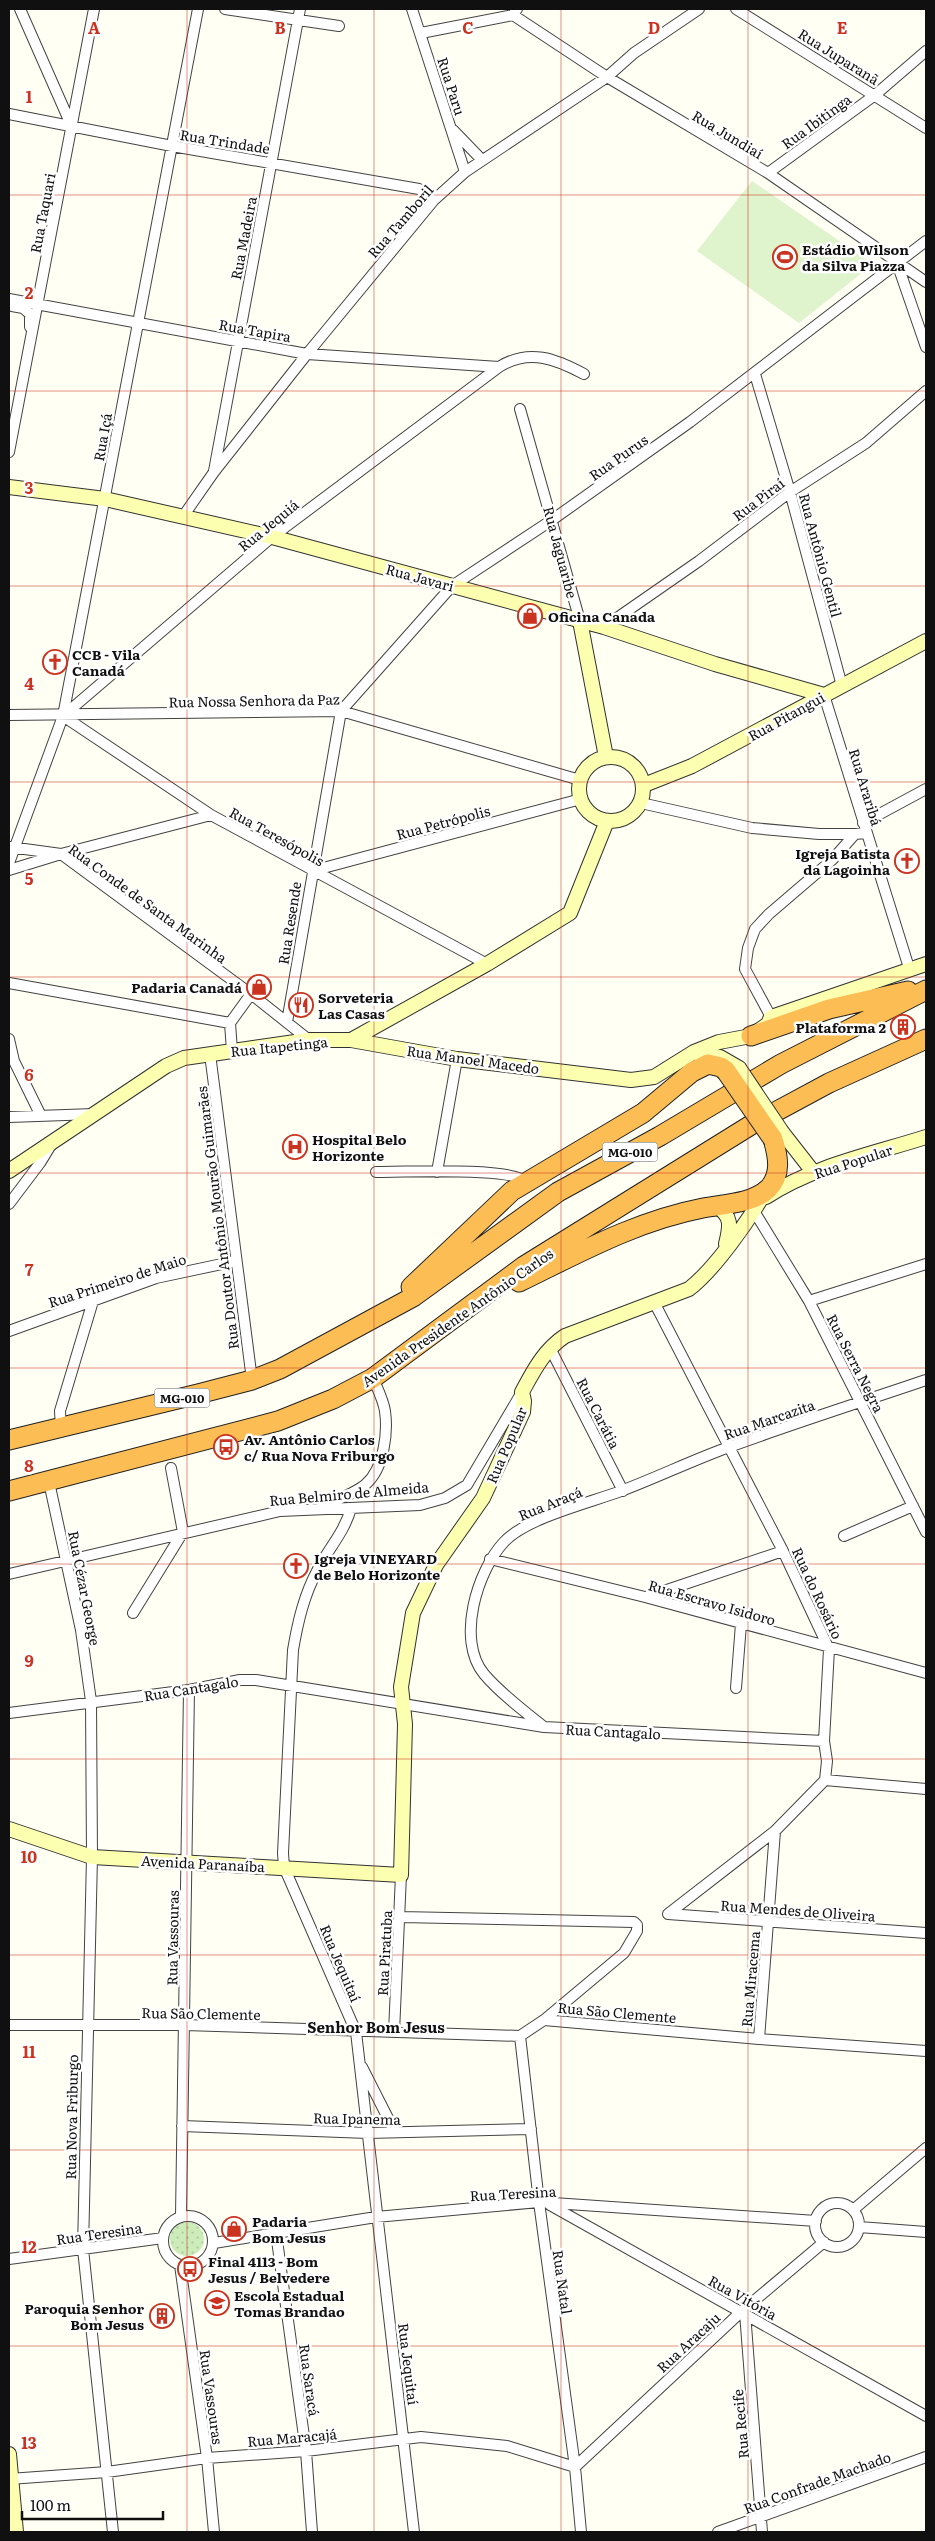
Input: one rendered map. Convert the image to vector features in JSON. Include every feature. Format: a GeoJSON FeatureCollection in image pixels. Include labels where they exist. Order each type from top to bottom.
{"type":"FeatureCollection","features":[{"type":"Feature","properties":{"kind":"highway"},"geometry":{"type":"LineString","coordinates":[[749,1037],[829,1009],[926,988]]}},
{"type":"Feature","properties":{"kind":"highway","name":"MG-010"},"geometry":{"type":"LineString","coordinates":[[9,1440],[252,1380],[280,1369],[413,1297],[558,1192],[660,1136],[781,1064],[926,988]]}},
{"type":"Feature","properties":{"kind":"highway","name":"Avenida Presidente Antônio Carlos"},"geometry":{"type":"LineString","coordinates":[[9,1491],[278,1421],[333,1399],[373,1378],[524,1266],[751,1125],[828,1083],[926,1039]]}},
{"type":"Feature","properties":{"kind":"highway"},"geometry":{"type":"LineString","coordinates":[[376,1316],[413,1285],[512,1191],[643,1113],[692,1072],[708,1064],[734,1068],[778,1136],[778,1171],[765,1198],[750,1198],[670,1215],[640,1224],[473,1304]]}},
{"type":"Feature","properties":{"kind":"street"},"geometry":{"type":"LineString","coordinates":[[20,9],[72,127]]}},
{"type":"Feature","properties":{"kind":"street","name":"Rua Taquari"},"geometry":{"type":"LineString","coordinates":[[9,452],[39,305],[94,9]]}},
{"type":"Feature","properties":{"kind":"street","name":"Rua Içá"},"geometry":{"type":"LineString","coordinates":[[9,863],[12,847],[63,716],[198,9]]}},
{"type":"Feature","properties":{"kind":"street"},"geometry":{"type":"LineString","coordinates":[[225,9],[339,26]]}},
{"type":"Feature","properties":{"kind":"street","name":"Rua Madeira"},"geometry":{"type":"LineString","coordinates":[[214,472],[300,9]]}},
{"type":"Feature","properties":{"kind":"street","name":"Rua Paru"},"geometry":{"type":"LineString","coordinates":[[412,9],[465,172]]}},
{"type":"Feature","properties":{"kind":"street","name":"Rua Tamboril"},"geometry":{"type":"LineString","coordinates":[[184,515],[214,472],[307,354],[434,200],[465,172],[607,76],[634,54],[699,9]]}},
{"type":"Feature","properties":{"kind":"street","name":"Rua Juparanã"},"geometry":{"type":"LineString","coordinates":[[736,9],[926,128]]}},
{"type":"Feature","properties":{"kind":"street"},"geometry":{"type":"LineString","coordinates":[[421,33],[515,12]]}},
{"type":"Feature","properties":{"kind":"street","name":"Rua Jundiaí"},"geometry":{"type":"LineString","coordinates":[[515,12],[607,76],[768,173],[926,282]]}},
{"type":"Feature","properties":{"kind":"street","name":"Rua Ibitinga"},"geometry":{"type":"LineString","coordinates":[[768,173],[875,95],[926,51]]}},
{"type":"Feature","properties":{"kind":"street","name":"Rua Trindade"},"geometry":{"type":"LineString","coordinates":[[9,114],[172,146],[419,189],[434,200]]}},
{"type":"Feature","properties":{"kind":"street"},"geometry":{"type":"LineString","coordinates":[[452,128],[482,160]]}},
{"type":"Feature","properties":{"kind":"street","name":"Rua Purus"},"geometry":{"type":"LineString","coordinates":[[341,711],[452,586],[552,520],[755,374],[926,241]]}},
{"type":"Feature","properties":{"kind":"street"},"geometry":{"type":"LineString","coordinates":[[897,263],[926,347]]}},
{"type":"Feature","properties":{"kind":"street","name":"Rua Tapira"},"geometry":{"type":"LineString","coordinates":[[9,299],[137,321],[307,354],[498,367]]}},
{"type":"Feature","properties":{"kind":"street","name":"Rua Taquari"},"geometry":{"type":"LineString","coordinates":[[9,305],[23,308],[30,314],[30,326],[14,409],[14,421]]}},
{"type":"Feature","properties":{"kind":"street"},"geometry":{"type":"LineString","coordinates":[[498,367],[517,358],[539,356],[550,358],[584,374]]}},
{"type":"Feature","properties":{"kind":"street","name":"Rua Jequiá"},"geometry":{"type":"LineString","coordinates":[[63,716],[272,537],[498,367]]}},
{"type":"Feature","properties":{"kind":"street","name":"Rua Antônio Gentil"},"geometry":{"type":"LineString","coordinates":[[755,374],[790,492],[842,686]]}},
{"type":"Feature","properties":{"kind":"street","name":"Rua Piraí"},"geometry":{"type":"LineString","coordinates":[[604,627],[699,561],[790,492],[866,443],[926,391]]}},
{"type":"Feature","properties":{"kind":"street","name":"Rua Jaguaribe"},"geometry":{"type":"LineString","coordinates":[[520,409],[580,622],[606,757]]}},
{"type":"Feature","properties":{"kind":"street","name":"Rua Javari"},"geometry":{"type":"LineString","coordinates":[[9,487],[105,499],[184,515],[272,537],[604,627],[715,664],[824,695]]}},
{"type":"Feature","properties":{"kind":"street","name":"Rua Pitangui"},"geometry":{"type":"LineString","coordinates":[[644,785],[692,766],[824,695],[925,645]]}},
{"type":"Feature","properties":{"kind":"street","name":"Rua Araribá"},"geometry":{"type":"LineString","coordinates":[[824,695],[910,971]]}},
{"type":"Feature","properties":{"kind":"street","name":"Rua Nossa Senhora da Paz"},"geometry":{"type":"LineString","coordinates":[[9,715],[63,716],[341,711],[580,780]]}},
{"type":"Feature","properties":{"kind":"street","name":"Rua Resende"},"geometry":{"type":"LineString","coordinates":[[287,1022],[341,711]]}},
{"type":"Feature","properties":{"kind":"street","name":"Rua Teresópolis"},"geometry":{"type":"LineString","coordinates":[[63,716],[211,816],[486,964]]}},
{"type":"Feature","properties":{"kind":"street"},"geometry":{"type":"LineString","coordinates":[[606,757],[619,757],[630,763],[640,772],[644,785],[640,803],[626,818],[607,821],[596,817],[587,810],[581,799],[580,780],[585,769],[594,761],[606,757]]}},
{"type":"Feature","properties":{"kind":"street"},"geometry":{"type":"LineString","coordinates":[[771,1017],[745,969],[748,948],[755,929],[769,914],[832,860],[855,834],[926,789]]}},
{"type":"Feature","properties":{"kind":"street","name":"Rua Petrópolis"},"geometry":{"type":"LineString","coordinates":[[312,871],[581,799]]}},
{"type":"Feature","properties":{"kind":"street"},"geometry":{"type":"LineString","coordinates":[[640,803],[752,828],[819,834],[855,834]]}},
{"type":"Feature","properties":{"kind":"street"},"geometry":{"type":"LineString","coordinates":[[9,870],[61,854],[211,816]]}},
{"type":"Feature","properties":{"kind":"street","name":"Rua Itapetinga"},"geometry":{"type":"LineString","coordinates":[[9,1171],[166,1066],[184,1058],[309,1040],[351,1040],[486,964],[570,913],[607,821]]}},
{"type":"Feature","properties":{"kind":"street","name":"Rua Conde de Santa Marinha"},"geometry":{"type":"LineString","coordinates":[[12,847],[61,854],[251,994],[309,1040]]}},
{"type":"Feature","properties":{"kind":"street"},"geometry":{"type":"LineString","coordinates":[[734,1068],[737,1056],[749,1037],[768,1024],[771,1017],[926,964]]}},
{"type":"Feature","properties":{"kind":"street"},"geometry":{"type":"LineString","coordinates":[[9,977],[9,990]]}},
{"type":"Feature","properties":{"kind":"street"},"geometry":{"type":"LineString","coordinates":[[9,983],[230,1023]]}},
{"type":"Feature","properties":{"kind":"street"},"geometry":{"type":"LineString","coordinates":[[232,1051],[230,1023],[251,994]]}},
{"type":"Feature","properties":{"kind":"street","name":"Rua Manoel Macedo"},"geometry":{"type":"LineString","coordinates":[[351,1040],[457,1060],[631,1080],[654,1077],[694,1052],[719,1042],[749,1037]]}},
{"type":"Feature","properties":{"kind":"street"},"geometry":{"type":"LineString","coordinates":[[9,1039],[14,1061],[41,1116]]}},
{"type":"Feature","properties":{"kind":"street","name":"Rua Doutor Antônio Mourão Guimarães"},"geometry":{"type":"LineString","coordinates":[[210,1054],[252,1380]]}},
{"type":"Feature","properties":{"kind":"street","name":"Rua Manoel Macedo"},"geometry":{"type":"LineString","coordinates":[[595,1076],[635,1084],[657,1081],[679,1073],[701,1059],[710,1057],[720,1057],[734,1068]]}},
{"type":"Feature","properties":{"kind":"street"},"geometry":{"type":"LineString","coordinates":[[436,1172],[457,1060]]}},
{"type":"Feature","properties":{"kind":"street"},"geometry":{"type":"LineString","coordinates":[[9,1117],[94,1114]]}},
{"type":"Feature","properties":{"kind":"street"},"geometry":{"type":"LineString","coordinates":[[778,1136],[814,1173]]}},
{"type":"Feature","properties":{"kind":"street","name":"Rua Popular"},"geometry":{"type":"LineString","coordinates":[[402,1705],[401,1687],[413,1614],[436,1565],[483,1498],[523,1412],[524,1401],[522,1392],[538,1362],[550,1348],[565,1336],[689,1288],[700,1280],[765,1198],[814,1173],[926,1137]]}},
{"type":"Feature","properties":{"kind":"street"},"geometry":{"type":"LineString","coordinates":[[9,1204],[40,1163],[50,1144]]}},
{"type":"Feature","properties":{"kind":"street"},"geometry":{"type":"LineString","coordinates":[[376,1172],[496,1173],[517,1176],[526,1182]]}},
{"type":"Feature","properties":{"kind":"street","name":"Rua Serra Negra"},"geometry":{"type":"LineString","coordinates":[[765,1198],[809,1301],[926,1532]]}},
{"type":"Feature","properties":{"kind":"street","name":"Rua Popular"},"geometry":{"type":"LineString","coordinates":[[716,1206],[726,1213],[730,1221],[725,1248]]}},
{"type":"Feature","properties":{"kind":"street","name":"Rua Primeiro de Maio"},"geometry":{"type":"LineString","coordinates":[[9,1331],[156,1278],[236,1260]]}},
{"type":"Feature","properties":{"kind":"street"},"geometry":{"type":"LineString","coordinates":[[809,1301],[926,1264]]}},
{"type":"Feature","properties":{"kind":"street"},"geometry":{"type":"LineString","coordinates":[[61,1428],[60,1411],[93,1301]]}},
{"type":"Feature","properties":{"kind":"street","name":"Rua do Rosário"},"geometry":{"type":"LineString","coordinates":[[654,1302],[782,1551],[829,1649],[824,1741],[827,1761],[825,1780]]}},
{"type":"Feature","properties":{"kind":"street","name":"Rua Carátia"},"geometry":{"type":"LineString","coordinates":[[550,1348],[623,1490]]}},
{"type":"Feature","properties":{"kind":"street"},"geometry":{"type":"LineString","coordinates":[[318,1508],[365,1485],[375,1473],[381,1458],[386,1426],[385,1410],[373,1378]]}},
{"type":"Feature","properties":{"kind":"street","name":"Rua Marcazita"},"geometry":{"type":"LineString","coordinates":[[623,1490],[728,1447],[926,1380]]}},
{"type":"Feature","properties":{"kind":"street","name":"Rua Belmiro de Almeida"},"geometry":{"type":"LineString","coordinates":[[9,1574],[183,1532],[280,1511],[420,1504],[446,1498],[467,1485],[522,1392]]}},
{"type":"Feature","properties":{"kind":"street"},"geometry":{"type":"LineString","coordinates":[[133,1613],[183,1532],[171,1468]]}},
{"type":"Feature","properties":{"kind":"street","name":"Rua Cézar George"},"geometry":{"type":"LineString","coordinates":[[49,1482],[81,1630],[91,1702]]}},
{"type":"Feature","properties":{"kind":"street","name":"Rua Araçá"},"geometry":{"type":"LineString","coordinates":[[544,1727],[516,1705],[483,1674],[474,1655],[472,1636],[473,1609],[481,1579],[490,1560],[505,1540],[524,1526],[623,1490]]}},
{"type":"Feature","properties":{"kind":"street"},"geometry":{"type":"LineString","coordinates":[[844,1536],[913,1506]]}},
{"type":"Feature","properties":{"kind":"street","name":"Rua Jequitaí"},"geometry":{"type":"LineString","coordinates":[[351,1508],[343,1529],[318,1568],[298,1617],[293,1650],[284,1867],[356,2032],[414,2532]]}},
{"type":"Feature","properties":{"kind":"street"},"geometry":{"type":"LineString","coordinates":[[646,1597],[782,1551]]}},
{"type":"Feature","properties":{"kind":"street","name":"Rua Escravo Isidoro"},"geometry":{"type":"LineString","coordinates":[[490,1560],[646,1597],[829,1649],[926,1673]]}},
{"type":"Feature","properties":{"kind":"street"},"geometry":{"type":"LineString","coordinates":[[736,1688],[741,1624]]}},
{"type":"Feature","properties":{"kind":"street","name":"Rua Cantagalo"},"geometry":{"type":"LineString","coordinates":[[9,1713],[189,1690],[240,1680],[256,1680],[544,1727],[824,1741]]}},
{"type":"Feature","properties":{"kind":"street","name":"Rua Vassouras"},"geometry":{"type":"LineString","coordinates":[[181,2216],[188,1862],[189,1690]]}},
{"type":"Feature","properties":{"kind":"street","name":"Rua Nova Friburgo"},"geometry":{"type":"LineString","coordinates":[[91,1702],[92,1857],[83,2249],[113,2532]]}},
{"type":"Feature","properties":{"kind":"street"},"geometry":{"type":"LineString","coordinates":[[401,1875],[405,1724],[402,1705]]}},
{"type":"Feature","properties":{"kind":"street"},"geometry":{"type":"LineString","coordinates":[[775,1831],[825,1780],[926,1789]]}},
{"type":"Feature","properties":{"kind":"street","name":"Avenida Paranaíba"},"geometry":{"type":"LineString","coordinates":[[9,1829],[92,1857],[401,1875]]}},
{"type":"Feature","properties":{"kind":"street","name":"Rua Mendes de Oliveira"},"geometry":{"type":"LineString","coordinates":[[775,1831],[668,1914],[768,1923],[926,1933]]}},
{"type":"Feature","properties":{"kind":"street","name":"Rua Miracema"},"geometry":{"type":"LineString","coordinates":[[759,2039],[775,1831]]}},
{"type":"Feature","properties":{"kind":"street","name":"Rua Piratuba"},"geometry":{"type":"LineString","coordinates":[[394,2032],[401,1875]]}},
{"type":"Feature","properties":{"kind":"street"},"geometry":{"type":"LineString","coordinates":[[400,1917],[634,1922],[637,1925],[637,1931],[624,1953],[544,2020]]}},
{"type":"Feature","properties":{"kind":"street","name":"Rua São Clemente"},"geometry":{"type":"LineString","coordinates":[[9,2025],[184,2025],[520,2036],[544,2020],[759,2039],[926,2051]]}},
{"type":"Feature","properties":{"kind":"street","name":"Rua Natal"},"geometry":{"type":"LineString","coordinates":[[520,2036],[575,2466],[581,2532]]}},
{"type":"Feature","properties":{"kind":"street"},"geometry":{"type":"LineString","coordinates":[[358,2060],[396,2132]]}},
{"type":"Feature","properties":{"kind":"street","name":"Rua Ipanema"},"geometry":{"type":"LineString","coordinates":[[182,2126],[368,2133],[531,2129]]}},
{"type":"Feature","properties":{"kind":"street"},"geometry":{"type":"LineString","coordinates":[[853,2210],[926,2148]]}},
{"type":"Feature","properties":{"kind":"street","name":"Rua Teresina"},"geometry":{"type":"LineString","coordinates":[[214,2243],[376,2217],[542,2203],[816,2221]]}},
{"type":"Feature","properties":{"kind":"street","name":"Rua Vitória"},"geometry":{"type":"LineString","coordinates":[[542,2203],[743,2312],[926,2416]]}},
{"type":"Feature","properties":{"kind":"street"},"geometry":{"type":"LineString","coordinates":[[842,2203],[853,2210],[857,2215],[859,2227],[854,2239],[842,2246],[830,2245],[824,2242],[817,2233],[816,2221],[822,2209],[828,2205],[842,2203]]}},
{"type":"Feature","properties":{"kind":"street"},"geometry":{"type":"LineString","coordinates":[[190,2215],[205,2221],[213,2234],[214,2243],[208,2257],[196,2265],[180,2265],[167,2255],[163,2238],[169,2224],[181,2216],[190,2215]]}},
{"type":"Feature","properties":{"kind":"street"},"geometry":{"type":"LineString","coordinates":[[859,2227],[926,2232]]}},
{"type":"Feature","properties":{"kind":"street","name":"Rua Saracá"},"geometry":{"type":"LineString","coordinates":[[276,2233],[306,2451],[312,2532]]}},
{"type":"Feature","properties":{"kind":"street","name":"Rua Teresina"},"geometry":{"type":"LineString","coordinates":[[9,2259],[163,2238]]}},
{"type":"Feature","properties":{"kind":"street","name":"Rua Aracaju"},"geometry":{"type":"LineString","coordinates":[[575,2466],[743,2312],[824,2242]]}},
{"type":"Feature","properties":{"kind":"street","name":"Rua Vassouras"},"geometry":{"type":"LineString","coordinates":[[180,2265],[207,2458],[214,2532]]}},
{"type":"Feature","properties":{"kind":"street","name":"Rua Recife"},"geometry":{"type":"LineString","coordinates":[[743,2312],[762,2532]]}},
{"type":"Feature","properties":{"kind":"street","name":"Rua Maracajá"},"geometry":{"type":"LineString","coordinates":[[10,2479],[107,2472],[207,2458],[306,2451],[421,2438],[507,2446],[575,2466]]}},
{"type":"Feature","properties":{"kind":"street"},"geometry":{"type":"LineString","coordinates":[[9,2454],[16,2532]]}},
{"type":"Feature","properties":{"kind":"street","name":"Rua Confrade Machado"},"geometry":{"type":"LineString","coordinates":[[718,2532],[926,2457]]}},
{"type":"Feature","properties":{"kind":"green space","name":"Estádio Wilson da Silva Piazza"},"geometry":{"type":"Polygon","coordinates":[[[752,181],[873,264],[799,323],[697,251],[752,181]]]}},
{"type":"Feature","properties":{"kind":"green space"},"geometry":{"type":"Polygon","coordinates":[[[187,2222],[194,2223],[199,2227],[203,2232],[203,2246],[199,2251],[194,2255],[187,2256],[180,2255],[175,2251],[171,2246],[170,2239],[171,2232],[175,2227],[180,2223],[187,2222]]]}},
{"type":"Feature","properties":{"kind":"place","name":"Estádio Wilson da Silva Piazza"},"geometry":{"type":"Point","coordinates":[785,257]}},
{"type":"Feature","properties":{"kind":"place","name":"Oficina Canada"},"geometry":{"type":"Point","coordinates":[530,616]}},
{"type":"Feature","properties":{"kind":"place","name":"CCB - Vila Canadá"},"geometry":{"type":"Point","coordinates":[55,662]}},
{"type":"Feature","properties":{"kind":"place","name":"Igreja Batista da Lagoinha"},"geometry":{"type":"Point","coordinates":[907,861]}},
{"type":"Feature","properties":{"kind":"place","name":"Padaria Canadá"},"geometry":{"type":"Point","coordinates":[259,987]}},
{"type":"Feature","properties":{"kind":"place","name":"Sorveteria Las Casas"},"geometry":{"type":"Point","coordinates":[301,1005]}},
{"type":"Feature","properties":{"kind":"place","name":"Plataforma 2"},"geometry":{"type":"Point","coordinates":[903,1027]}},
{"type":"Feature","properties":{"kind":"place","name":"Hospital Belo Horizonte"},"geometry":{"type":"Point","coordinates":[295,1147]}},
{"type":"Feature","properties":{"kind":"place","name":"Av. Antônio Carlos c/ Rua Nova Friburgo"},"geometry":{"type":"Point","coordinates":[226,1447]}},
{"type":"Feature","properties":{"kind":"place","name":"Igreja VINEYARD de Belo Horizonte"},"geometry":{"type":"Point","coordinates":[296,1566]}},
{"type":"Feature","properties":{"kind":"place","name":"Padaria Bom Jesus"},"geometry":{"type":"Point","coordinates":[234,2229]}},
{"type":"Feature","properties":{"kind":"place","name":"Final 4113 - Bom Jesus / Belvedere"},"geometry":{"type":"Point","coordinates":[190,2269]}},
{"type":"Feature","properties":{"kind":"place","name":"Escola Estadual Tomas Brandao"},"geometry":{"type":"Point","coordinates":[217,2303]}},
{"type":"Feature","properties":{"kind":"place","name":"Paroquia Senhor Bom Jesus"},"geometry":{"type":"Point","coordinates":[162,2316]}},
{"type":"Feature","properties":{"kind":"district","name":"Senhor Bom Jesus"},"geometry":{"type":"Point","coordinates":[376,2026]}}]}
